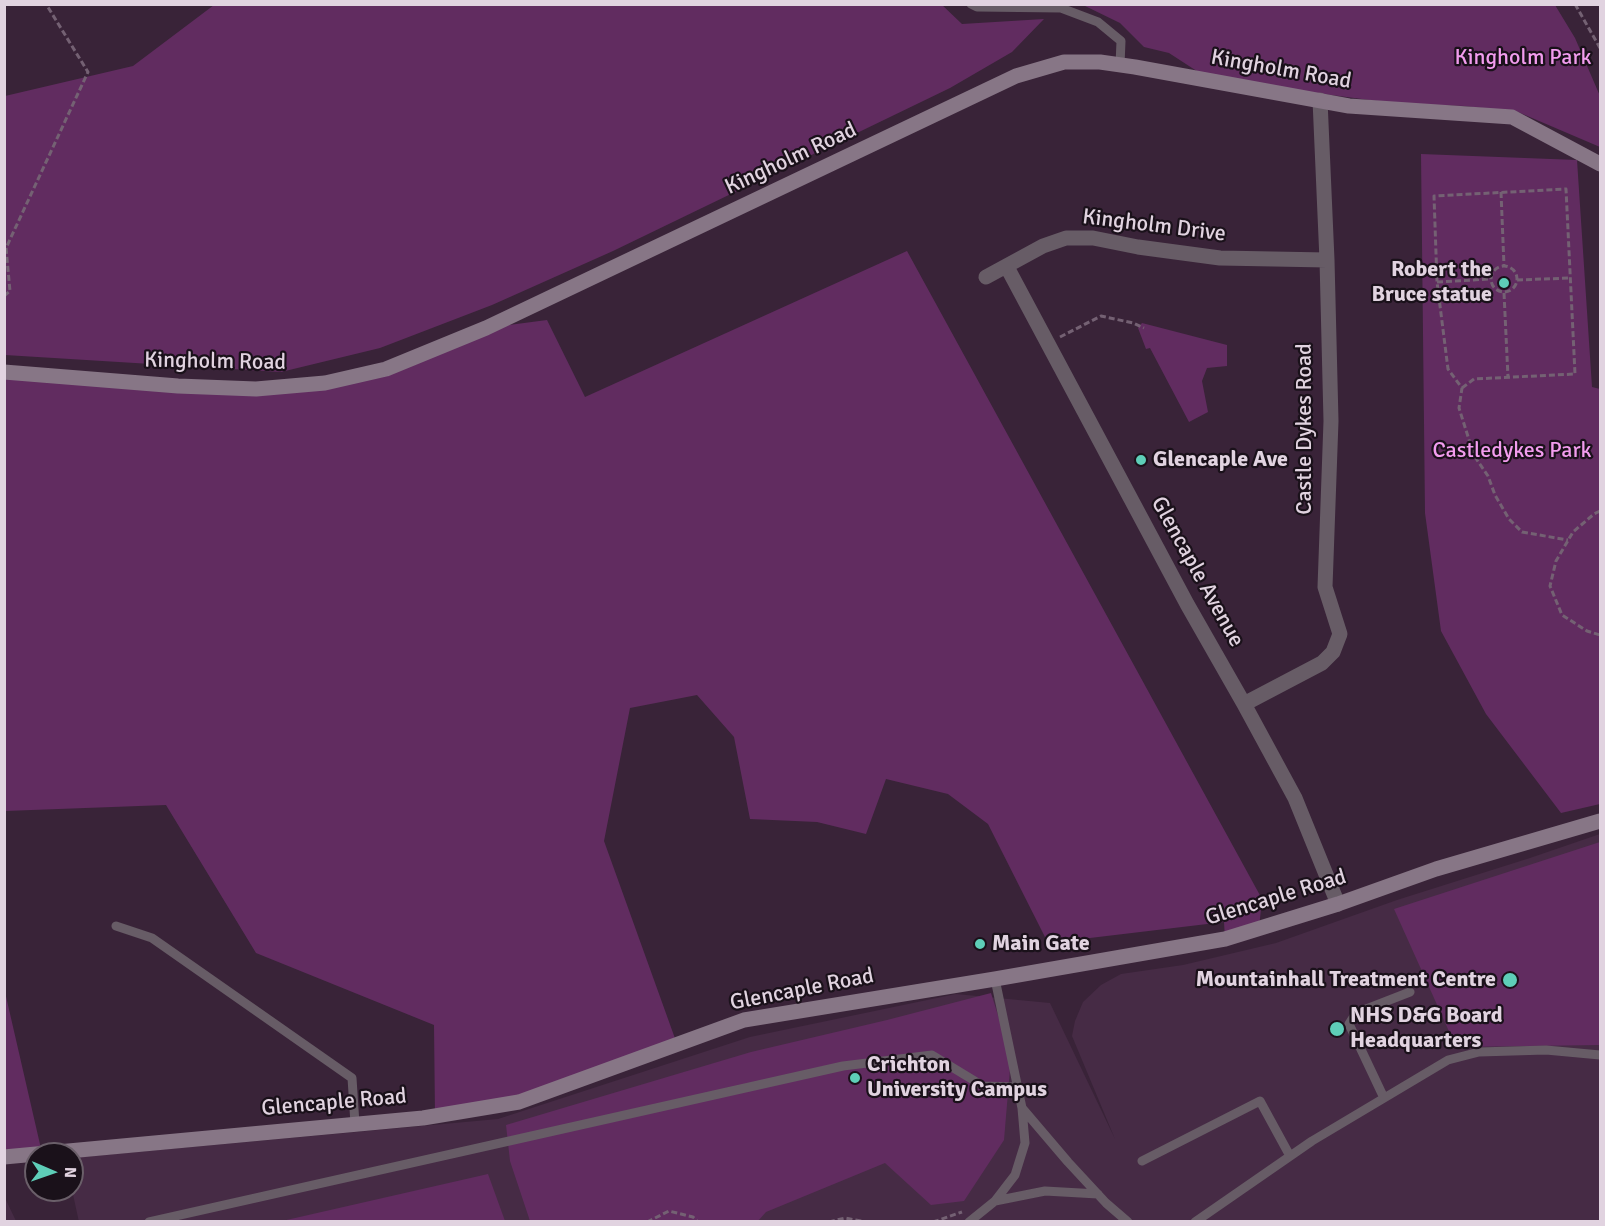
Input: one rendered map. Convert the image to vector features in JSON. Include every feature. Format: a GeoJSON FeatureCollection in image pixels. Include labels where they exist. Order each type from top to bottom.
{"type":"FeatureCollection","features":[{"type":"Feature","properties":{"kind":"main road","name":"Kingholm Road"},"geometry":{"type":"LineString","coordinates":[[4,372],[178,386],[256,389],[324,383],[386,369],[486,328],[1016,76],[1064,62],[1100,62],[1120,65],[1349,106],[1512,117],[1600,164]]}},
{"type":"Feature","properties":{"kind":"main road","name":"Glencaple Road"},"geometry":{"type":"LineString","coordinates":[[4,1156],[423,1118],[519,1102],[744,1020],[1225,939],[1338,904],[1436,869],[1600,821]]}},
{"type":"Feature","properties":{"kind":"street","name":"Castle Dykes Road"},"geometry":{"type":"LineString","coordinates":[[1244,704],[1322,663],[1333,652],[1340,634],[1325,587],[1331,421],[1320,100]]}},
{"type":"Feature","properties":{"kind":"street","name":"Kingholm Drive"},"geometry":{"type":"LineString","coordinates":[[986,277],[1043,246],[1066,238],[1093,238],[1138,247],[1220,258],[1327,260]]}},
{"type":"Feature","properties":{"kind":"street","name":"Glencaple Avenue"},"geometry":{"type":"LineString","coordinates":[[1007,267],[1187,604],[1295,798],[1338,904]]}},
{"type":"Feature","properties":{"kind":"lane"},"geometry":{"type":"LineString","coordinates":[[971,4],[977,7],[1061,8],[1098,22],[1121,41],[1120,65]]}},
{"type":"Feature","properties":{"kind":"lane"},"geometry":{"type":"LineString","coordinates":[[116,926],[152,938],[352,1078],[355,1124]]}},
{"type":"Feature","properties":{"kind":"lane"},"geometry":{"type":"LineString","coordinates":[[969,1221],[995,1201],[1015,1175],[1024,1143],[1022,1108],[995,979]]}},
{"type":"Feature","properties":{"kind":"lane"},"geometry":{"type":"LineString","coordinates":[[1384,1098],[1349,1024],[1356,1013],[1410,992]]}},
{"type":"Feature","properties":{"kind":"lane"},"geometry":{"type":"LineString","coordinates":[[1195,1221],[1312,1141],[1448,1060],[1479,1052],[1546,1050],[1600,1055]]}},
{"type":"Feature","properties":{"kind":"lane"},"geometry":{"type":"LineString","coordinates":[[149,1221],[843,1066],[932,1055],[983,1086],[1017,1088]]}},
{"type":"Feature","properties":{"kind":"lane"},"geometry":{"type":"LineString","coordinates":[[1142,1161],[1260,1101],[1290,1156]]}},
{"type":"Feature","properties":{"kind":"lane"},"geometry":{"type":"LineString","coordinates":[[1022,1108],[1098,1194],[1128,1221]]}},
{"type":"Feature","properties":{"kind":"lane"},"geometry":{"type":"LineString","coordinates":[[995,1201],[1045,1191],[1098,1194]]}},
{"type":"Feature","properties":{"kind":"path"},"geometry":{"type":"LineString","coordinates":[[4,296],[10,291],[6,248],[88,72],[46,4]]}},
{"type":"Feature","properties":{"kind":"path"},"geometry":{"type":"LineString","coordinates":[[1575,4],[1600,48]]}},
{"type":"Feature","properties":{"kind":"path"},"geometry":{"type":"LineString","coordinates":[[1462,388],[1448,369],[1437,282],[1434,195],[1566,189],[1575,374],[1474,379],[1462,388],[1459,408],[1477,460],[1488,476],[1495,495],[1509,519],[1522,532],[1568,540]]}},
{"type":"Feature","properties":{"kind":"path"},"geometry":{"type":"LineString","coordinates":[[1501,192],[1504,266]]}},
{"type":"Feature","properties":{"kind":"path"},"geometry":{"type":"LineString","coordinates":[[1500,266],[1508,266],[1515,272],[1517,284],[1512,290],[1504,293],[1496,290],[1490,279],[1493,271],[1500,266]]}},
{"type":"Feature","properties":{"kind":"path"},"geometry":{"type":"LineString","coordinates":[[1517,280],[1570,278]]}},
{"type":"Feature","properties":{"kind":"path"},"geometry":{"type":"LineString","coordinates":[[1437,282],[1490,279]]}},
{"type":"Feature","properties":{"kind":"path"},"geometry":{"type":"LineString","coordinates":[[1504,293],[1508,377]]}},
{"type":"Feature","properties":{"kind":"path"},"geometry":{"type":"LineString","coordinates":[[1048,344],[1101,316],[1133,323],[1144,328]]}},
{"type":"Feature","properties":{"kind":"path"},"geometry":{"type":"LineString","coordinates":[[1600,511],[1573,532],[1556,561],[1550,586],[1562,615],[1587,631],[1600,634]]}},
{"type":"Feature","properties":{"kind":"path"},"geometry":{"type":"LineString","coordinates":[[647,1221],[669,1211],[693,1217],[698,1221]]}},
{"type":"Feature","properties":{"kind":"path"},"geometry":{"type":"LineString","coordinates":[[829,1221],[845,1218],[866,1221]]}},
{"type":"Feature","properties":{"kind":"shaded area"},"geometry":{"type":"Polygon","coordinates":[[[1600,834],[1600,1221],[79,1222],[75,1202],[84,1202],[84,1157],[498,1119],[750,1037],[956,994],[1050,1003],[1115,1139],[1072,1036],[1083,1002],[1101,985],[1121,974],[1183,965],[1276,943],[1397,900],[1600,834]]]}},
{"type":"Feature","properties":{"kind":"shaded area"},"geometry":{"type":"Polygon","coordinates":[[[5,1198],[16,1221],[5,1221],[5,1198]]]}},
{"type":"Feature","properties":{"kind":"green space"},"geometry":{"type":"Polygon","coordinates":[[[941,4],[962,24],[1044,19],[1012,52],[950,88],[613,251],[492,305],[380,348],[281,372],[5,355],[5,96],[133,66],[214,5],[941,4]]]}},
{"type":"Feature","properties":{"kind":"green space","name":"Kingholm Park"},"geometry":{"type":"Polygon","coordinates":[[[1083,5],[1555,5],[1575,38],[1600,96],[1600,147],[1518,112],[1464,106],[1400,104],[1209,79],[1169,53],[1144,47],[1120,23],[1083,5]]]}},
{"type":"Feature","properties":{"kind":"green space","name":"Castledykes Park"},"geometry":{"type":"Polygon","coordinates":[[[1421,154],[1577,160],[1592,387],[1600,389],[1600,804],[1561,813],[1486,714],[1441,631],[1425,513],[1421,154]]]}},
{"type":"Feature","properties":{"kind":"green space"},"geometry":{"type":"Polygon","coordinates":[[[907,251],[1262,899],[1259,928],[1225,939],[1224,922],[1048,943],[988,824],[948,794],[886,779],[866,834],[817,822],[750,819],[734,737],[697,695],[630,708],[604,841],[677,1044],[519,1102],[435,1116],[434,1025],[256,953],[166,805],[5,811],[5,372],[101,380],[324,383],[486,328],[547,320],[585,397],[907,251]]]}},
{"type":"Feature","properties":{"kind":"green space"},"geometry":{"type":"Polygon","coordinates":[[[1142,323],[1227,345],[1227,366],[1207,368],[1202,381],[1208,412],[1189,422],[1150,348],[1146,349],[1138,328],[1142,323]]]}},
{"type":"Feature","properties":{"kind":"green space"},"geometry":{"type":"Polygon","coordinates":[[[1600,842],[1600,1045],[1456,1047],[1394,909],[1600,842]]]}},
{"type":"Feature","properties":{"kind":"green space"},"geometry":{"type":"Polygon","coordinates":[[[5,992],[39,1142],[24,1142],[24,1153],[5,1154],[5,992]]]}},
{"type":"Feature","properties":{"kind":"green space"},"geometry":{"type":"Polygon","coordinates":[[[991,993],[1011,1057],[1004,1140],[964,1201],[931,1205],[885,1163],[766,1212],[758,1221],[530,1221],[510,1161],[506,1125],[751,1052],[991,993]]]}},
{"type":"Feature","properties":{"kind":"green space"},"geometry":{"type":"Polygon","coordinates":[[[488,1174],[505,1221],[282,1221],[488,1174]]]}},
{"type":"Feature","properties":{"kind":"place","name":"Robert the Bruce statue"},"geometry":{"type":"Point","coordinates":[1504,283]}},
{"type":"Feature","properties":{"kind":"place","name":"Glencaple Ave"},"geometry":{"type":"Point","coordinates":[1141,460]}},
{"type":"Feature","properties":{"kind":"place","name":"Main Gate"},"geometry":{"type":"Point","coordinates":[980,944]}},
{"type":"Feature","properties":{"kind":"place","name":"Mountainhall Treatment Centre"},"geometry":{"type":"Point","coordinates":[1510,980]}},
{"type":"Feature","properties":{"kind":"place","name":"NHS D&G Board Headquarters"},"geometry":{"type":"Point","coordinates":[1337,1029]}},
{"type":"Feature","properties":{"kind":"place","name":"Crichton University Campus"},"geometry":{"type":"Point","coordinates":[855,1078]}}]}
